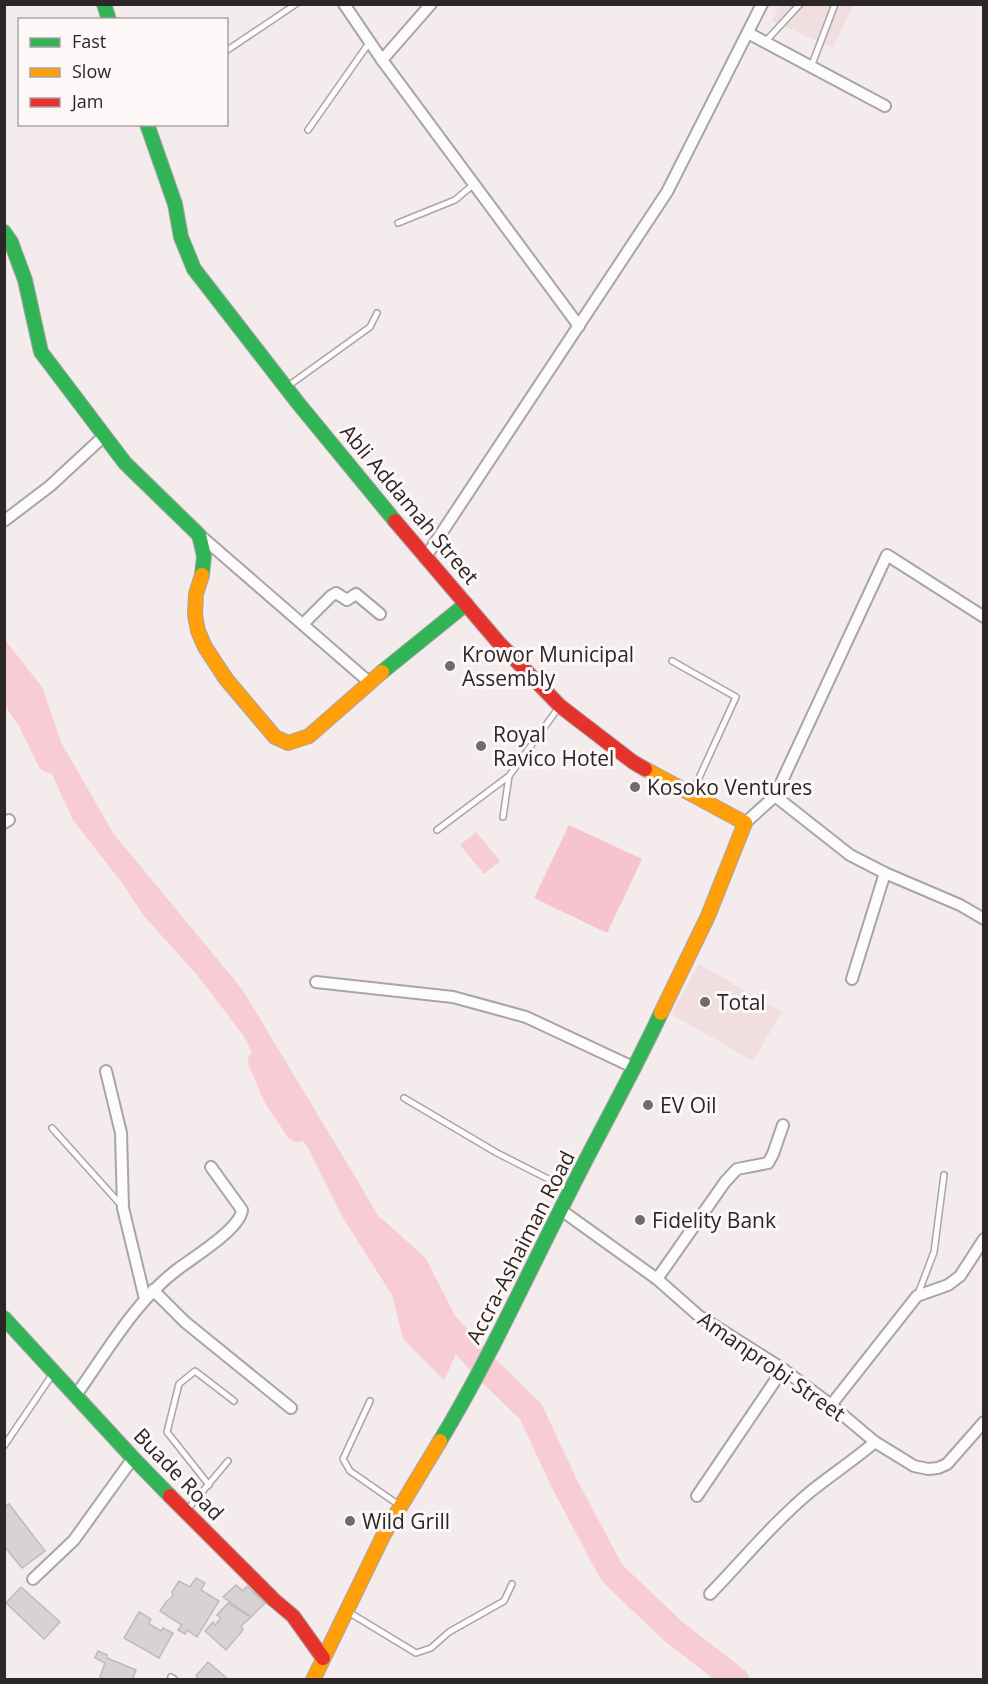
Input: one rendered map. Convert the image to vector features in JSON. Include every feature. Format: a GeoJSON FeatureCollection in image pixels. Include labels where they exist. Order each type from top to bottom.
{"type":"FeatureCollection","features":[{"type":"Feature","properties":{"kind":"street"},"geometry":{"type":"LineString","coordinates":[[344,4],[382,60],[579,326]]}},
{"type":"Feature","properties":{"kind":"street"},"geometry":{"type":"LineString","coordinates":[[382,60],[431,4]]}},
{"type":"Feature","properties":{"kind":"street"},"geometry":{"type":"LineString","coordinates":[[425,558],[667,192],[762,4]]}},
{"type":"Feature","properties":{"kind":"street"},"geometry":{"type":"LineString","coordinates":[[748,33],[885,106]]}},
{"type":"Feature","properties":{"kind":"street","name":"Abli Addamah Street"},"geometry":{"type":"LineString","coordinates":[[148,126],[175,204],[181,237],[194,269],[286,387],[425,558],[499,643],[560,706],[633,762],[692,792],[745,823]]}},
{"type":"Feature","properties":{"kind":"street"},"geometry":{"type":"LineString","coordinates":[[4,232],[11,242],[25,280],[41,352],[125,464],[199,534],[369,682]]}},
{"type":"Feature","properties":{"kind":"street"},"geometry":{"type":"LineString","coordinates":[[4,521],[50,486],[104,436]]}},
{"type":"Feature","properties":{"kind":"street"},"geometry":{"type":"LineString","coordinates":[[199,534],[204,545],[205,557],[194,613],[199,636],[211,659],[274,737],[288,744],[309,736],[369,682],[466,604]]}},
{"type":"Feature","properties":{"kind":"street"},"geometry":{"type":"LineString","coordinates":[[745,823],[775,796],[887,555],[984,617]]}},
{"type":"Feature","properties":{"kind":"street"},"geometry":{"type":"LineString","coordinates":[[303,624],[336,593],[347,600],[356,594],[380,614]]}},
{"type":"Feature","properties":{"kind":"street"},"geometry":{"type":"LineString","coordinates":[[775,796],[850,855],[885,873],[960,905],[984,919]]}},
{"type":"Feature","properties":{"kind":"street","name":"Accra-Ashaiman Road"},"geometry":{"type":"LineString","coordinates":[[313,1680],[384,1534],[462,1405],[496,1342],[708,915],[745,823]]}},
{"type":"Feature","properties":{"kind":"street"},"geometry":{"type":"LineString","coordinates":[[852,979],[885,873]]}},
{"type":"Feature","properties":{"kind":"street"},"geometry":{"type":"LineString","coordinates":[[316,982],[453,998],[526,1017],[634,1068]]}},
{"type":"Feature","properties":{"kind":"street"},"geometry":{"type":"LineString","coordinates":[[106,1071],[121,1133],[123,1208],[145,1299]]}},
{"type":"Feature","properties":{"kind":"street"},"geometry":{"type":"LineString","coordinates":[[657,1279],[724,1182],[737,1169],[768,1163],[783,1125]]}},
{"type":"Feature","properties":{"kind":"street"},"geometry":{"type":"LineString","coordinates":[[76,1395],[153,1290],[240,1219],[242,1210],[211,1167]]}},
{"type":"Feature","properties":{"kind":"street","name":"Amanprobi Street"},"geometry":{"type":"LineString","coordinates":[[561,1210],[657,1279],[699,1316],[783,1370],[875,1442],[914,1466],[928,1469],[947,1464],[984,1422]]}},
{"type":"Feature","properties":{"kind":"street"},"geometry":{"type":"LineString","coordinates":[[831,1406],[917,1296],[948,1285],[960,1276],[984,1239]]}},
{"type":"Feature","properties":{"kind":"street"},"geometry":{"type":"LineString","coordinates":[[153,1290],[185,1322],[291,1408]]}},
{"type":"Feature","properties":{"kind":"street","name":"Buade Road"},"geometry":{"type":"LineString","coordinates":[[4,1318],[133,1458],[274,1600],[293,1616],[323,1658]]}},
{"type":"Feature","properties":{"kind":"street"},"geometry":{"type":"LineString","coordinates":[[697,1496],[783,1370]]}},
{"type":"Feature","properties":{"kind":"street"},"geometry":{"type":"LineString","coordinates":[[710,1594],[811,1491],[848,1465],[875,1442]]}},
{"type":"Feature","properties":{"kind":"street"},"geometry":{"type":"LineString","coordinates":[[33,1579],[74,1540],[133,1458]]}},
{"type":"Feature","properties":{"kind":"lane"},"geometry":{"type":"LineString","coordinates":[[228,50],[296,4]]}},
{"type":"Feature","properties":{"kind":"lane"},"geometry":{"type":"LineString","coordinates":[[765,42],[800,4]]}},
{"type":"Feature","properties":{"kind":"lane"},"geometry":{"type":"LineString","coordinates":[[811,66],[834,4]]}},
{"type":"Feature","properties":{"kind":"lane"},"geometry":{"type":"LineString","coordinates":[[308,130],[370,42]]}},
{"type":"Feature","properties":{"kind":"lane"},"geometry":{"type":"LineString","coordinates":[[398,223],[455,200],[474,183]]}},
{"type":"Feature","properties":{"kind":"lane"},"geometry":{"type":"LineString","coordinates":[[286,387],[370,327],[377,313]]}},
{"type":"Feature","properties":{"kind":"lane"},"geometry":{"type":"LineString","coordinates":[[672,661],[736,697],[692,792]]}},
{"type":"Feature","properties":{"kind":"lane"},"geometry":{"type":"LineString","coordinates":[[437,830],[509,776],[560,706]]}},
{"type":"Feature","properties":{"kind":"lane"},"geometry":{"type":"LineString","coordinates":[[503,817],[509,776]]}},
{"type":"Feature","properties":{"kind":"lane"},"geometry":{"type":"LineString","coordinates":[[404,1098],[498,1153],[570,1191]]}},
{"type":"Feature","properties":{"kind":"lane"},"geometry":{"type":"LineString","coordinates":[[52,1128],[123,1208]]}},
{"type":"Feature","properties":{"kind":"lane"},"geometry":{"type":"LineString","coordinates":[[917,1296],[934,1252],[944,1175]]}},
{"type":"Feature","properties":{"kind":"lane"},"geometry":{"type":"LineString","coordinates":[[209,1485],[167,1432],[178,1387],[195,1371],[234,1401]]}},
{"type":"Feature","properties":{"kind":"lane"},"geometry":{"type":"LineString","coordinates":[[4,1446],[54,1372]]}},
{"type":"Feature","properties":{"kind":"lane"},"geometry":{"type":"LineString","coordinates":[[370,1401],[343,1459],[350,1471],[400,1506]]}},
{"type":"Feature","properties":{"kind":"lane"},"geometry":{"type":"LineString","coordinates":[[186,1512],[228,1461]]}},
{"type":"Feature","properties":{"kind":"lane"},"geometry":{"type":"LineString","coordinates":[[346,1611],[416,1653],[431,1648],[450,1632],[504,1601],[512,1584]]}},
{"type":"Feature","properties":{"kind":"shaded area"},"geometry":{"type":"Polygon","coordinates":[[[779,5],[853,5],[833,48],[772,21],[779,5]]]}},
{"type":"Feature","properties":{"kind":"shaded area"},"geometry":{"type":"Polygon","coordinates":[[[5,640],[42,687],[62,744],[113,833],[242,989],[356,1178],[431,1306],[456,1354],[444,1380],[403,1339],[392,1295],[343,1218],[309,1150],[266,1079],[243,1035],[198,976],[143,915],[122,883],[73,820],[45,759],[25,700],[5,683],[5,640]]]}},
{"type":"Feature","properties":{"kind":"shaded area"},"geometry":{"type":"Polygon","coordinates":[[[569,825],[642,859],[607,933],[534,898],[569,825]]]}},
{"type":"Feature","properties":{"kind":"shaded area"},"geometry":{"type":"Polygon","coordinates":[[[476,832],[500,861],[484,874],[460,845],[476,832]]]}},
{"type":"Feature","properties":{"kind":"shaded area"},"geometry":{"type":"Polygon","coordinates":[[[699,964],[782,1012],[753,1061],[671,1014],[699,964]]]}},
{"type":"Feature","properties":{"kind":"building"},"geometry":{"type":"Polygon","coordinates":[[[9,1504],[45,1551],[22,1568],[4,1546],[4,1507],[9,1504]]]}},
{"type":"Feature","properties":{"kind":"building"},"geometry":{"type":"Polygon","coordinates":[[[196,1578],[205,1583],[201,1590],[219,1601],[197,1637],[187,1630],[185,1634],[178,1630],[182,1625],[160,1611],[173,1596],[172,1592],[179,1581],[190,1587],[196,1578]]]}},
{"type":"Feature","properties":{"kind":"building"},"geometry":{"type":"Polygon","coordinates":[[[236,1585],[243,1591],[247,1586],[265,1603],[251,1617],[223,1597],[236,1585]]]}},
{"type":"Feature","properties":{"kind":"building"},"geometry":{"type":"Polygon","coordinates":[[[21,1587],[60,1622],[44,1639],[6,1603],[21,1587]]]}},
{"type":"Feature","properties":{"kind":"building"},"geometry":{"type":"Polygon","coordinates":[[[228,1603],[251,1617],[241,1626],[243,1630],[226,1650],[205,1631],[213,1622],[215,1625],[221,1618],[217,1615],[228,1603]]]}},
{"type":"Feature","properties":{"kind":"building"},"geometry":{"type":"Polygon","coordinates":[[[139,1612],[151,1619],[149,1624],[161,1631],[163,1628],[173,1633],[159,1658],[124,1638],[139,1612]]]}},
{"type":"Feature","properties":{"kind":"building"},"geometry":{"type":"Polygon","coordinates":[[[98,1651],[107,1655],[107,1658],[136,1670],[132,1680],[106,1680],[100,1677],[105,1663],[95,1658],[98,1651]]]}},
{"type":"Feature","properties":{"kind":"building"},"geometry":{"type":"Polygon","coordinates":[[[208,1662],[229,1680],[200,1680],[196,1676],[208,1662]]]}},
{"type":"Feature","properties":{"kind":"waterway"},"geometry":{"type":"LineString","coordinates":[[4,680],[31,721],[50,760]]}},
{"type":"Feature","properties":{"kind":"waterway"},"geometry":{"type":"LineString","coordinates":[[261,1061],[276,1096],[298,1129]]}},
{"type":"Feature","properties":{"kind":"waterway"},"geometry":{"type":"LineString","coordinates":[[375,1230],[415,1266],[444,1323],[531,1412],[565,1485],[612,1573],[673,1631],[736,1680]]}},
{"type":"Feature","properties":{"kind":"traffic: fast"},"geometry":{"type":"LineString","coordinates":[[104,4],[108,18]]}},
{"type":"Feature","properties":{"kind":"traffic: fast"},"geometry":{"type":"LineString","coordinates":[[148,126],[175,204],[181,237],[194,269],[298,403],[395,521]]}},
{"type":"Feature","properties":{"kind":"traffic: fast"},"geometry":{"type":"LineString","coordinates":[[4,232],[11,242],[25,280],[41,352],[125,463],[199,535],[204,556],[202,575]]}},
{"type":"Feature","properties":{"kind":"traffic: fast"},"geometry":{"type":"LineString","coordinates":[[382,672],[466,604]]}},
{"type":"Feature","properties":{"kind":"traffic: fast"},"geometry":{"type":"LineString","coordinates":[[440,1441],[491,1348],[661,1013]]}},
{"type":"Feature","properties":{"kind":"traffic: fast"},"geometry":{"type":"LineString","coordinates":[[4,1318],[170,1496]]}},
{"type":"Feature","properties":{"kind":"traffic: slow"},"geometry":{"type":"LineString","coordinates":[[202,575],[196,594],[195,615],[198,631],[205,647],[226,679],[275,737],[288,743],[309,736],[382,672]]}},
{"type":"Feature","properties":{"kind":"traffic: slow"},"geometry":{"type":"LineString","coordinates":[[645,769],[745,823]]}},
{"type":"Feature","properties":{"kind":"traffic: slow"},"geometry":{"type":"LineString","coordinates":[[661,1013],[708,916],[745,823]]}},
{"type":"Feature","properties":{"kind":"traffic: slow"},"geometry":{"type":"LineString","coordinates":[[313,1680],[384,1534],[440,1441]]}},
{"type":"Feature","properties":{"kind":"traffic: jam"},"geometry":{"type":"LineString","coordinates":[[395,521],[499,643],[560,706],[645,769]]}},
{"type":"Feature","properties":{"kind":"traffic: jam"},"geometry":{"type":"LineString","coordinates":[[170,1496],[274,1600],[293,1616],[323,1658]]}},
{"type":"Feature","properties":{"kind":"place","name":"Krowor Municipal Assembly"},"geometry":{"type":"Point","coordinates":[450,666]}},
{"type":"Feature","properties":{"kind":"place","name":"Royal Ravico Hotel"},"geometry":{"type":"Point","coordinates":[481,746]}},
{"type":"Feature","properties":{"kind":"place","name":"Kosoko Ventures"},"geometry":{"type":"Point","coordinates":[635,787]}},
{"type":"Feature","properties":{"kind":"place","name":"Total"},"geometry":{"type":"Point","coordinates":[705,1002]}},
{"type":"Feature","properties":{"kind":"place","name":"EV Oil"},"geometry":{"type":"Point","coordinates":[648,1105]}},
{"type":"Feature","properties":{"kind":"place","name":"Fidelity Bank"},"geometry":{"type":"Point","coordinates":[640,1220]}},
{"type":"Feature","properties":{"kind":"place","name":"Wild Grill"},"geometry":{"type":"Point","coordinates":[350,1521]}}]}
